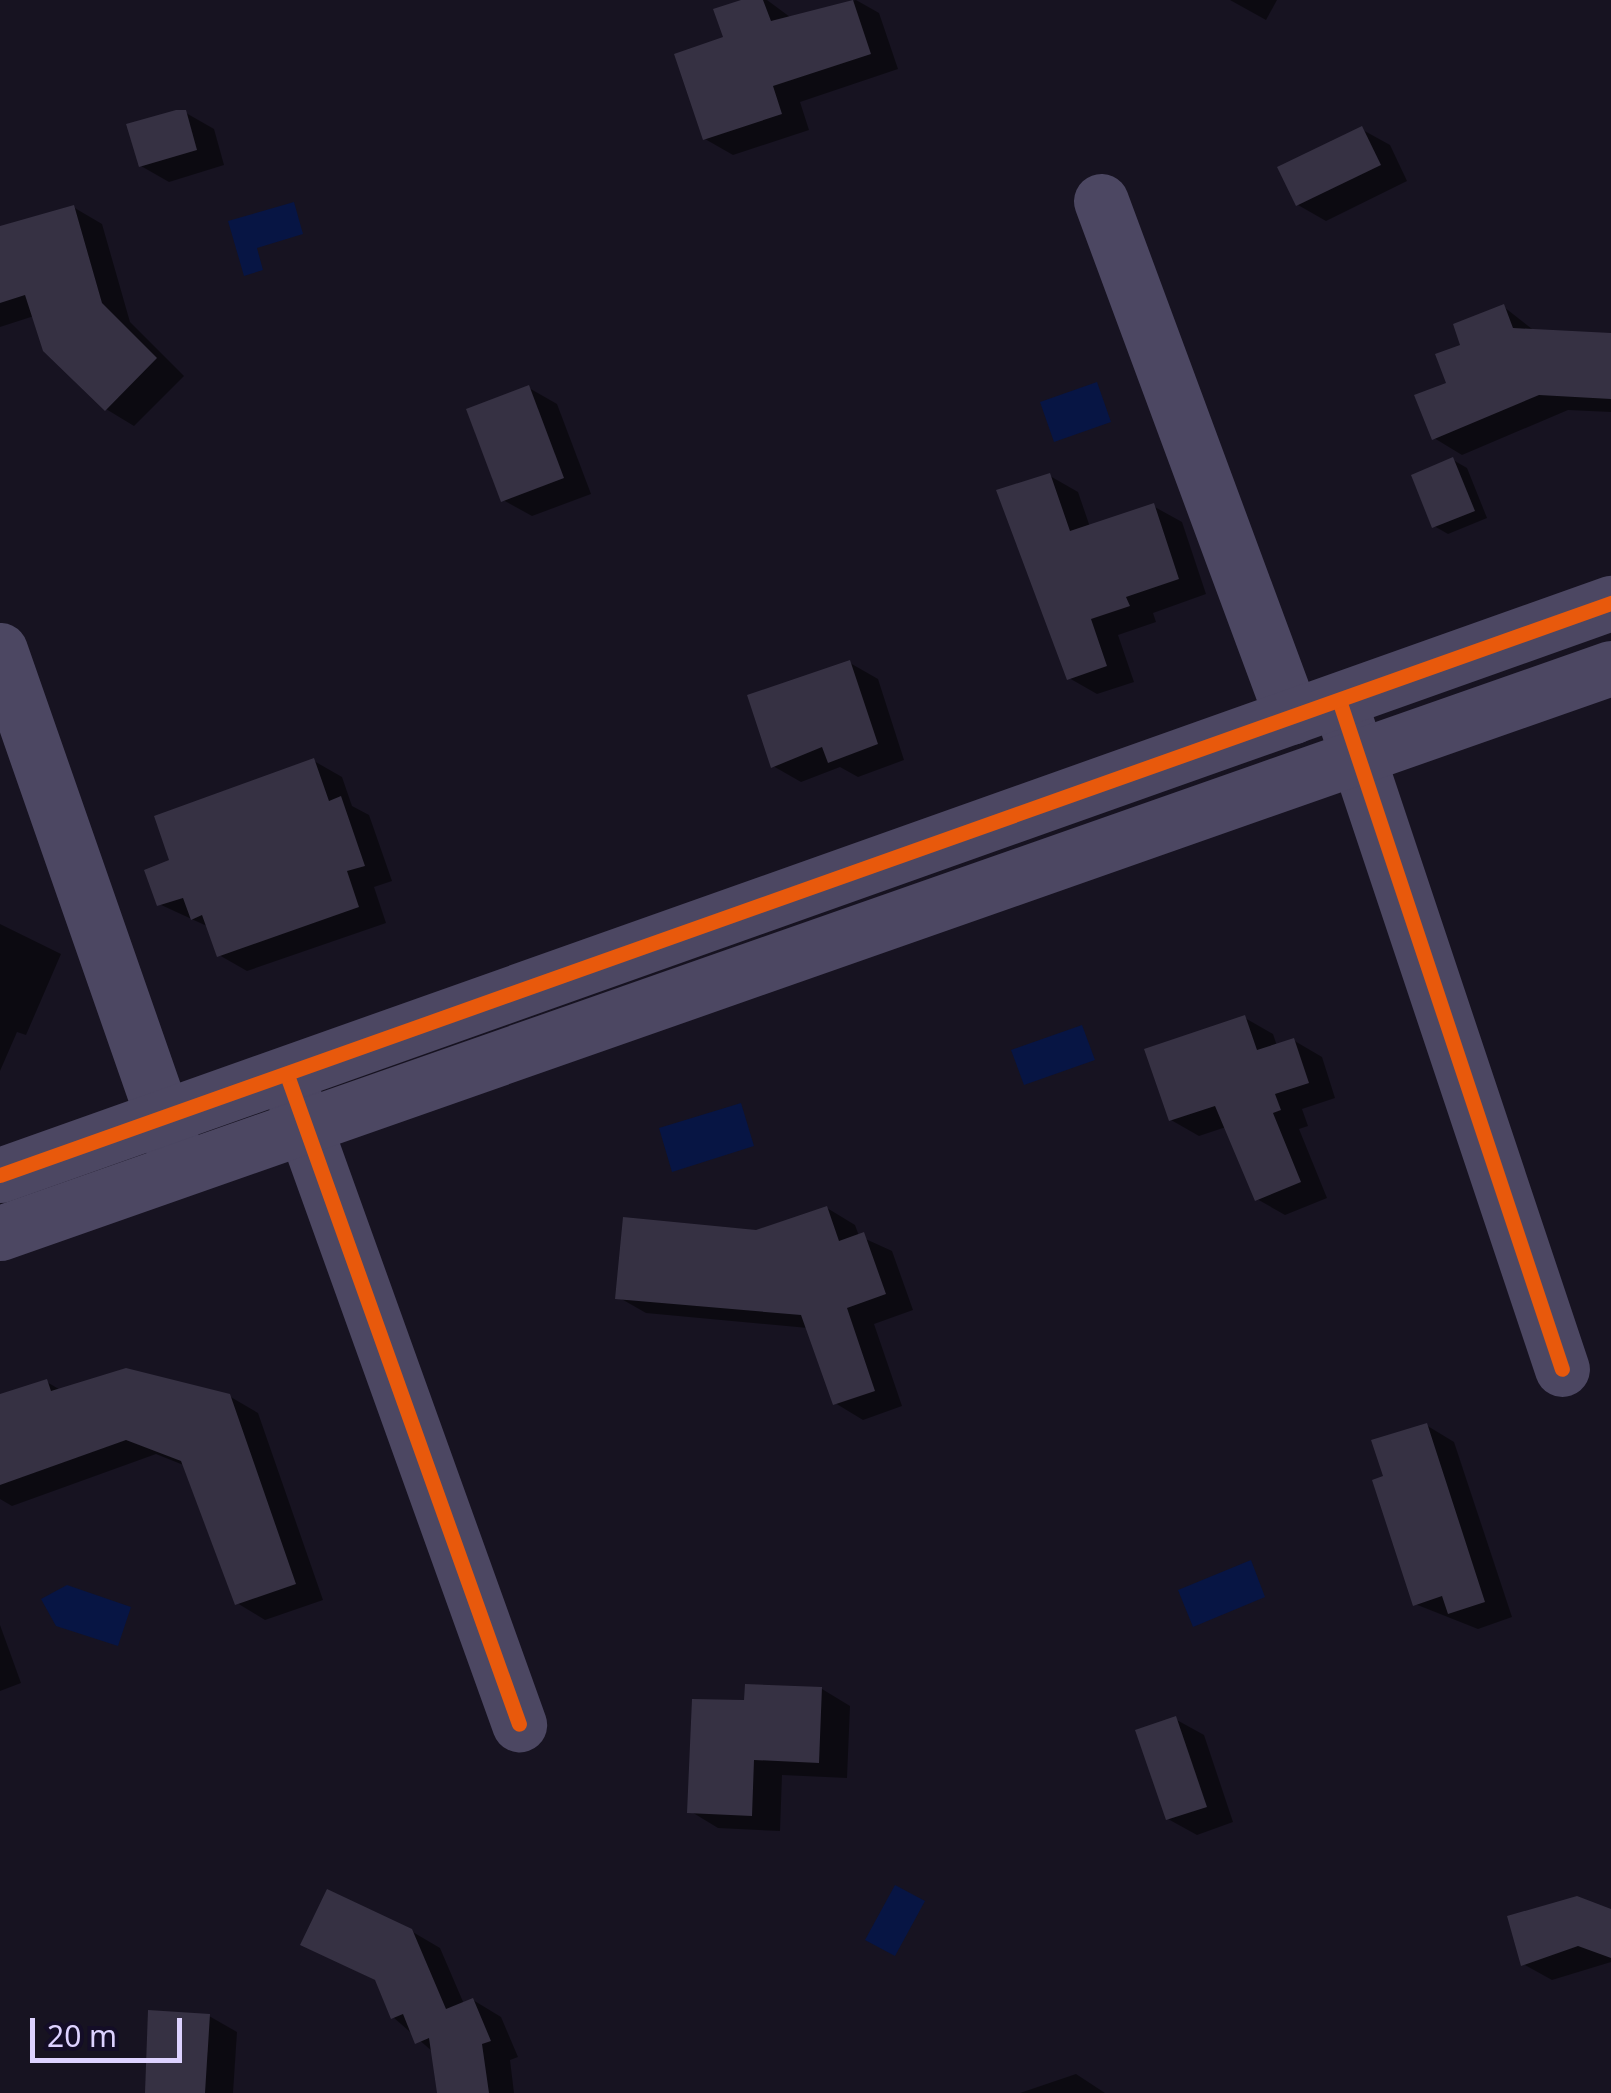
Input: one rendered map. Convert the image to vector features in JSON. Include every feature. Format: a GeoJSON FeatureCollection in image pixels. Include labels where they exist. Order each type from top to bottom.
{"type":"FeatureCollection","features":[{"type":"Feature","properties":{"kind":"street"},"geometry":{"type":"LineString","coordinates":[[1101,201],[1315,708],[1358,757],[1562,1369]]}},
{"type":"Feature","properties":{"kind":"street"},"geometry":{"type":"LineString","coordinates":[[0,1233],[173,1144],[286,1075],[1611,603]]}},
{"type":"Feature","properties":{"kind":"street"},"geometry":{"type":"LineString","coordinates":[[0,650],[173,1144]]}},
{"type":"Feature","properties":{"kind":"street"},"geometry":{"type":"LineString","coordinates":[[0,1175],[173,1144],[304,1126],[1611,668]]}},
{"type":"Feature","properties":{"kind":"street"},"geometry":{"type":"LineString","coordinates":[[286,1075],[519,1724]]}},
{"type":"Feature","properties":{"kind":"shaded area"},"geometry":{"type":"Polygon","coordinates":[[[294,202],[303,234],[257,248],[263,270],[244,276],[228,221],[294,202]]]}},
{"type":"Feature","properties":{"kind":"shaded area"},"geometry":{"type":"Polygon","coordinates":[[[1097,382],[1111,422],[1054,442],[1040,402],[1097,382]]]}},
{"type":"Feature","properties":{"kind":"shaded area"},"geometry":{"type":"Polygon","coordinates":[[[1082,1025],[1095,1060],[1024,1085],[1011,1050],[1082,1025]]]}},
{"type":"Feature","properties":{"kind":"shaded area"},"geometry":{"type":"Polygon","coordinates":[[[741,1103],[754,1146],[672,1172],[659,1128],[741,1103]]]}},
{"type":"Feature","properties":{"kind":"shaded area"},"geometry":{"type":"Polygon","coordinates":[[[1251,1560],[1265,1597],[1193,1627],[1178,1590],[1251,1560]]]}},
{"type":"Feature","properties":{"kind":"shaded area"},"geometry":{"type":"Polygon","coordinates":[[[67,1585],[131,1607],[118,1646],[56,1626],[41,1599],[67,1585]]]}},
{"type":"Feature","properties":{"kind":"shaded area"},"geometry":{"type":"Polygon","coordinates":[[[895,1885],[925,1901],[895,1956],[865,1940],[895,1885]]]}},
{"type":"Feature","properties":{"kind":"building"},"geometry":{"type":"Polygon","coordinates":[[[741,0],[763,0],[771,21],[853,0],[871,54],[773,86],[782,114],[703,140],[674,54],[723,37],[713,9],[741,0]]]}},
{"type":"Feature","properties":{"kind":"building"},"geometry":{"type":"Polygon","coordinates":[[[186,110],[197,150],[139,167],[126,124],[186,110]]]}},
{"type":"Feature","properties":{"kind":"building"},"geometry":{"type":"Polygon","coordinates":[[[1362,126],[1381,165],[1296,206],[1277,167],[1362,126]]]}},
{"type":"Feature","properties":{"kind":"building"},"geometry":{"type":"Polygon","coordinates":[[[74,205],[102,303],[157,358],[105,411],[43,351],[25,295],[0,303],[0,226],[74,205]]]}},
{"type":"Feature","properties":{"kind":"building"},"geometry":{"type":"Polygon","coordinates":[[[1504,304],[1513,328],[1611,333],[1611,399],[1539,395],[1432,440],[1414,395],[1446,383],[1435,354],[1460,345],[1453,324],[1504,304]]]}},
{"type":"Feature","properties":{"kind":"building"},"geometry":{"type":"Polygon","coordinates":[[[529,385],[564,478],[501,502],[466,409],[529,385]]]}},
{"type":"Feature","properties":{"kind":"building"},"geometry":{"type":"Polygon","coordinates":[[[1453,457],[1475,511],[1432,528],[1411,475],[1453,457]]]}},
{"type":"Feature","properties":{"kind":"building"},"geometry":{"type":"Polygon","coordinates":[[[1050,473],[1070,531],[1154,503],[1179,579],[1126,597],[1130,606],[1091,619],[1107,666],[1067,680],[996,490],[1050,473]]]}},
{"type":"Feature","properties":{"kind":"building"},"geometry":{"type":"Polygon","coordinates":[[[850,660],[878,744],[828,763],[822,747],[771,768],[747,695],[850,660]]]}},
{"type":"Feature","properties":{"kind":"building"},"geometry":{"type":"Polygon","coordinates":[[[314,758],[329,801],[341,796],[365,866],[347,871],[359,907],[217,957],[202,915],[191,920],[183,898],[157,906],[144,870],[169,860],[154,816],[314,758]]]}},
{"type":"Feature","properties":{"kind":"building"},"geometry":{"type":"Polygon","coordinates":[[[1245,1015],[1257,1050],[1294,1038],[1309,1083],[1275,1094],[1281,1110],[1273,1113],[1301,1182],[1255,1201],[1215,1106],[1169,1121],[1144,1049],[1245,1015]]]}},
{"type":"Feature","properties":{"kind":"building"},"geometry":{"type":"Polygon","coordinates":[[[827,1206],[839,1241],[864,1232],[886,1294],[847,1308],[875,1391],[833,1405],[801,1315],[615,1299],[623,1217],[756,1230],[827,1206]]]}},
{"type":"Feature","properties":{"kind":"building"},"geometry":{"type":"Polygon","coordinates":[[[126,1368],[230,1394],[296,1584],[235,1605],[181,1461],[126,1440],[0,1485],[0,1394],[47,1379],[51,1391],[126,1368]]]}},
{"type":"Feature","properties":{"kind":"building"},"geometry":{"type":"Polygon","coordinates":[[[1427,1423],[1485,1602],[1448,1614],[1442,1596],[1413,1606],[1372,1480],[1383,1476],[1371,1440],[1427,1423]]]}},
{"type":"Feature","properties":{"kind":"building"},"geometry":{"type":"Polygon","coordinates":[[[745,1684],[822,1687],[819,1763],[754,1760],[752,1816],[687,1813],[692,1699],[744,1700],[745,1684]]]}},
{"type":"Feature","properties":{"kind":"building"},"geometry":{"type":"Polygon","coordinates":[[[1176,1716],[1207,1807],[1166,1820],[1135,1730],[1176,1716]]]}},
{"type":"Feature","properties":{"kind":"building"},"geometry":{"type":"Polygon","coordinates":[[[327,1889],[412,1929],[446,2009],[473,1998],[491,2041],[482,2044],[489,2093],[437,2093],[429,2038],[415,2044],[403,2014],[391,2019],[375,1980],[300,1945],[327,1889]]]}},
{"type":"Feature","properties":{"kind":"building"},"geometry":{"type":"Polygon","coordinates":[[[1577,1896],[1611,1909],[1611,1958],[1578,1946],[1521,1966],[1507,1916],[1577,1896]]]}},
{"type":"Feature","properties":{"kind":"building"},"geometry":{"type":"Polygon","coordinates":[[[148,2010],[210,2014],[205,2093],[145,2093],[148,2010]]]}},
{"type":"Feature","properties":{"kind":"cycle path"},"geometry":{"type":"LineString","coordinates":[[0,1175],[1611,603]]}},
{"type":"Feature","properties":{"kind":"cycle path"},"geometry":{"type":"LineString","coordinates":[[1339,700],[1562,1369]]}},
{"type":"Feature","properties":{"kind":"cycle path"},"geometry":{"type":"LineString","coordinates":[[287,1075],[519,1724]]}}]}
